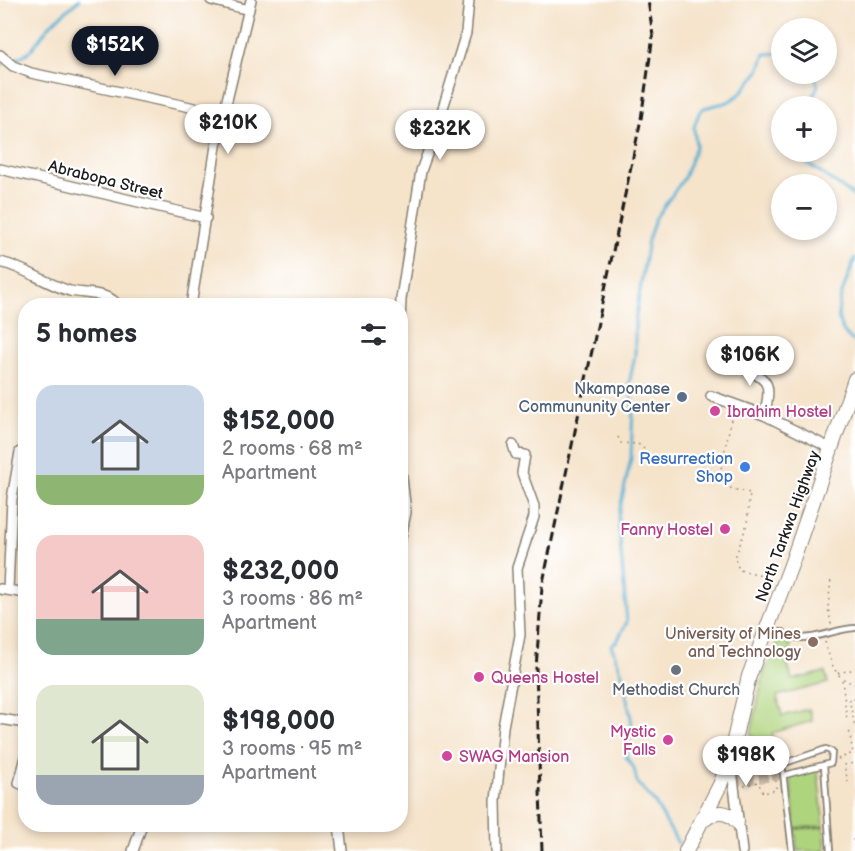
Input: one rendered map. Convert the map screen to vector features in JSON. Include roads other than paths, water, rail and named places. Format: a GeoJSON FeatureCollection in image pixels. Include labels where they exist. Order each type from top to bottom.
{"type":"FeatureCollection","features":[{"type":"Feature","properties":{"kind":"main road","name":"North Tarkwa Highway"},"geometry":{"type":"LineString","coordinates":[[686,851],[705,819],[730,757],[749,676],[852,398],[855,378]]}},
{"type":"Feature","properties":{"kind":"main road"},"geometry":{"type":"LineString","coordinates":[[705,819],[722,813],[737,822]]}},
{"type":"Feature","properties":{"kind":"street"},"geometry":{"type":"LineString","coordinates":[[191,298],[223,114],[250,5],[212,0]]}},
{"type":"Feature","properties":{"kind":"street"},"geometry":{"type":"LineString","coordinates":[[401,298],[421,171],[440,121],[465,33],[470,0]]}},
{"type":"Feature","properties":{"kind":"street"},"geometry":{"type":"LineString","coordinates":[[0,55],[13,66],[31,73],[223,114]]}},
{"type":"Feature","properties":{"kind":"street","name":"Abrabopa Street"},"geometry":{"type":"LineString","coordinates":[[0,169],[206,218]]}},
{"type":"Feature","properties":{"kind":"street"},"geometry":{"type":"LineString","coordinates":[[0,262],[29,271],[67,290],[110,298]]}},
{"type":"Feature","properties":{"kind":"street"},"geometry":{"type":"LineString","coordinates":[[734,361],[762,377],[767,384],[770,392],[764,416]]}},
{"type":"Feature","properties":{"kind":"street"},"geometry":{"type":"LineString","coordinates":[[711,396],[764,416],[832,449]]}},
{"type":"Feature","properties":{"kind":"street"},"geometry":{"type":"LineString","coordinates":[[497,851],[496,801],[503,727],[520,635],[517,568],[534,517],[534,506],[522,473],[525,455],[516,454],[513,445]]}},
{"type":"Feature","properties":{"kind":"street"},"geometry":{"type":"LineString","coordinates":[[4,589],[12,499],[18,464]]}},
{"type":"Feature","properties":{"kind":"street"},"geometry":{"type":"LineString","coordinates":[[0,719],[18,722]]}},
{"type":"Feature","properties":{"kind":"street"},"geometry":{"type":"LineString","coordinates":[[730,757],[742,851]]}},
{"type":"Feature","properties":{"kind":"street"},"geometry":{"type":"LineString","coordinates":[[133,851],[140,832]]}},
{"type":"Feature","properties":{"kind":"street"},"geometry":{"type":"LineString","coordinates":[[340,832],[342,851]]}},
{"type":"Feature","properties":{"kind":"lane"},"geometry":{"type":"LineString","coordinates":[[798,639],[855,628]]}},
{"type":"Feature","properties":{"kind":"lane"},"geometry":{"type":"LineString","coordinates":[[766,632],[783,632]]}},
{"type":"Feature","properties":{"kind":"lane"},"geometry":{"type":"LineString","coordinates":[[785,777],[832,761],[832,752],[826,749],[783,762],[792,851]]}},
{"type":"Feature","properties":{"kind":"lane"},"geometry":{"type":"LineString","coordinates":[[824,765],[830,851]]}},
{"type":"Feature","properties":{"kind":"waterway"},"geometry":{"type":"LineString","coordinates":[[13,62],[30,51],[51,24],[79,0]]}},
{"type":"Feature","properties":{"kind":"waterway"},"geometry":{"type":"LineString","coordinates":[[678,843],[655,803],[637,782],[634,768],[626,757],[632,729],[631,718],[622,674],[611,645],[617,641],[627,622],[618,517],[631,458],[633,405],[629,385],[635,355],[635,322],[648,240],[655,219],[684,178],[696,146],[694,127],[699,113],[704,108],[728,102],[739,95],[759,71],[765,54],[771,54]]}},
{"type":"Feature","properties":{"kind":"waterway"},"geometry":{"type":"LineString","coordinates":[[813,96],[818,84]]}},
{"type":"Feature","properties":{"kind":"waterway"},"geometry":{"type":"LineString","coordinates":[[805,162],[855,197]]}},
{"type":"Feature","properties":{"kind":"waterway"},"geometry":{"type":"LineString","coordinates":[[855,258],[843,290],[838,313],[845,333],[855,342]]}},
{"type":"Feature","properties":{"kind":"tunnel"},"geometry":{"type":"LineString","coordinates":[[732,782],[785,775]]}},
{"type":"Feature","properties":{"kind":"railway"},"geometry":{"type":"LineString","coordinates":[[542,851],[536,668],[542,587],[641,119],[653,36],[648,0]]}},
{"type":"Feature","properties":{"kind":"place","name":"Nkamponase Commununity Center"},"geometry":{"type":"Point","coordinates":[682,397]}},
{"type":"Feature","properties":{"kind":"place","name":"Ibrahim Hostel"},"geometry":{"type":"Point","coordinates":[715,411]}},
{"type":"Feature","properties":{"kind":"place","name":"Resurrection Shop"},"geometry":{"type":"Point","coordinates":[745,467]}},
{"type":"Feature","properties":{"kind":"place","name":"Fanny Hostel"},"geometry":{"type":"Point","coordinates":[725,529]}},
{"type":"Feature","properties":{"kind":"place","name":"University of Mines and Technology"},"geometry":{"type":"Point","coordinates":[813,642]}},
{"type":"Feature","properties":{"kind":"place","name":"Methodist Church"},"geometry":{"type":"Point","coordinates":[676,670]}},
{"type":"Feature","properties":{"kind":"place","name":"Queens Hostel"},"geometry":{"type":"Point","coordinates":[479,677]}},
{"type":"Feature","properties":{"kind":"place","name":"Mystic Falls"},"geometry":{"type":"Point","coordinates":[668,740]}},
{"type":"Feature","properties":{"kind":"place","name":"SWAG Mansion"},"geometry":{"type":"Point","coordinates":[447,756]}}]}
